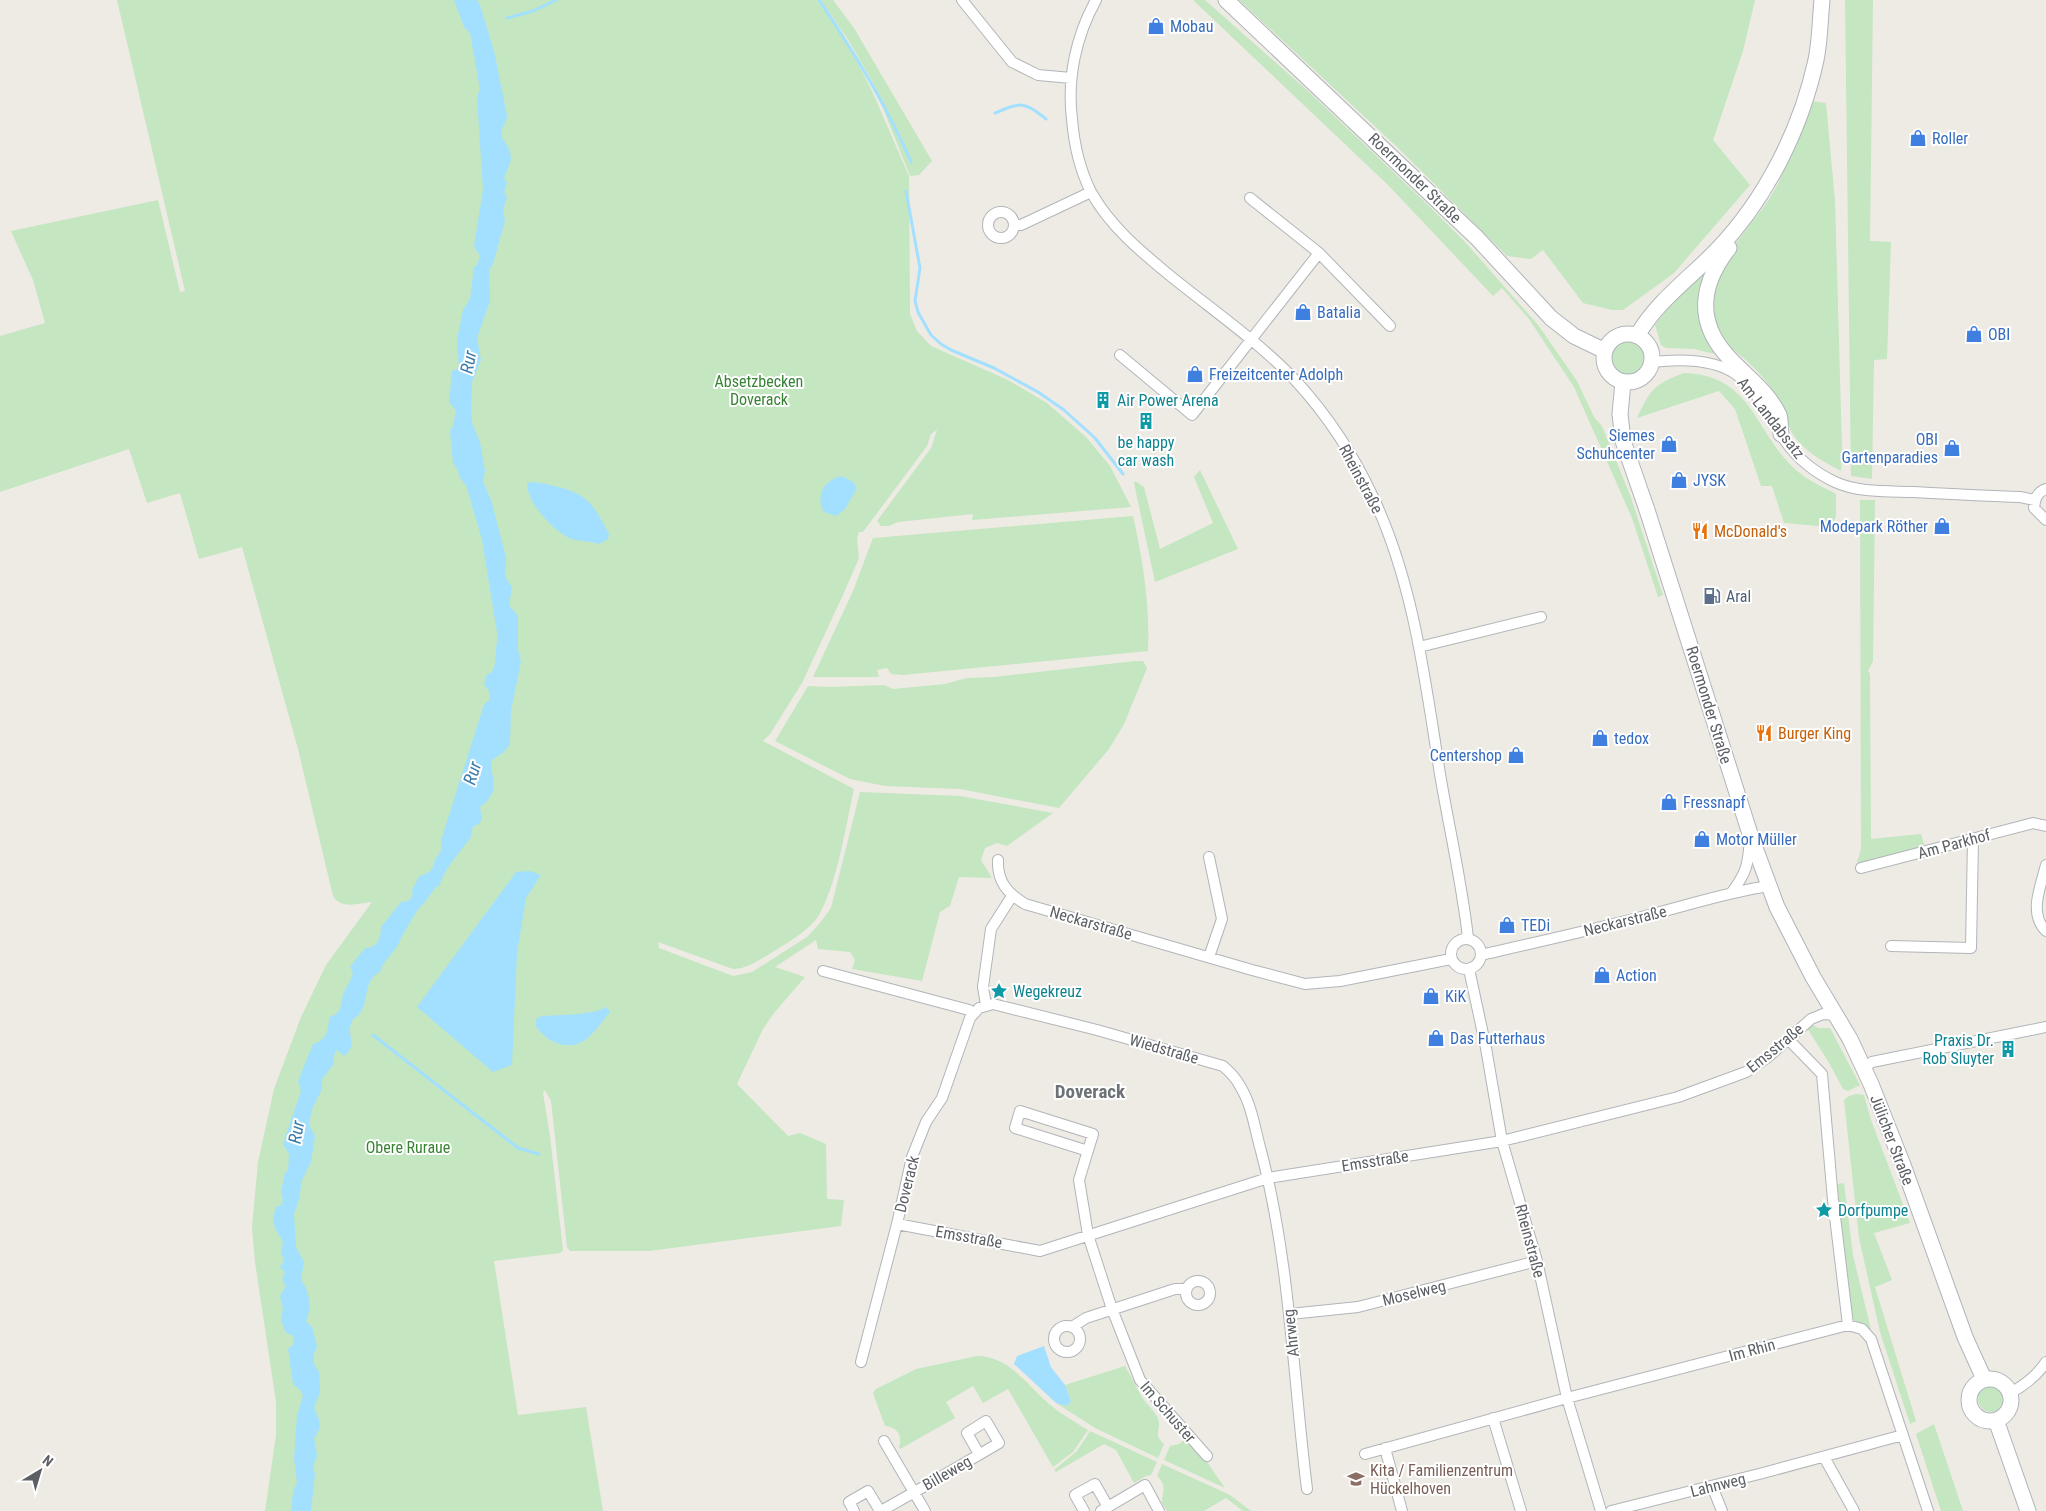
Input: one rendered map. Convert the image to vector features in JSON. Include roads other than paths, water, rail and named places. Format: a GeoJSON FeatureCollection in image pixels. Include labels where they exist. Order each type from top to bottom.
{"type":"FeatureCollection","features":[{"type":"Feature","properties":{"kind":"main road","name":"Roermonder Straße"},"geometry":{"type":"LineString","coordinates":[[1226,0],[1465,226],[1551,318],[1574,336],[1605,351]]}},
{"type":"Feature","properties":{"kind":"main road"},"geometry":{"type":"LineString","coordinates":[[1638,336],[1643,326],[1667,299],[1735,230],[1779,162],[1802,107],[1816,60],[1822,0]]}},
{"type":"Feature","properties":{"kind":"main road"},"geometry":{"type":"LineString","coordinates":[[1779,162],[1777,177],[1760,208],[1714,270],[1706,292],[1706,315],[1712,335],[1725,353],[1754,380],[1780,417],[1781,434]]}},
{"type":"Feature","properties":{"kind":"main road"},"geometry":{"type":"LineString","coordinates":[[1622,335],[1638,336],[1649,346],[1652,362],[1650,369],[1639,380],[1623,382],[1610,374],[1604,359],[1605,351],[1609,344],[1622,335]]}},
{"type":"Feature","properties":{"kind":"main road","name":"Roermonder Straße"},"geometry":{"type":"LineString","coordinates":[[1623,382],[1620,414],[1623,441],[1647,510],[1751,837],[1769,886],[1814,977],[1836,1015]]}},
{"type":"Feature","properties":{"kind":"main road","name":"Jülicher Straße"},"geometry":{"type":"LineString","coordinates":[[1836,1015],[1864,1068],[1903,1165],[1963,1330],[1984,1379]]}},
{"type":"Feature","properties":{"kind":"main road"},"geometry":{"type":"LineString","coordinates":[[1984,1379],[1999,1380],[2005,1384],[2010,1393],[2011,1405],[2008,1412],[1996,1420],[1988,1421],[1980,1418],[1973,1413],[1970,1406],[1971,1390],[1976,1383],[1984,1379]]}},
{"type":"Feature","properties":{"kind":"main road"},"geometry":{"type":"LineString","coordinates":[[1996,1420],[2028,1511]]}},
{"type":"Feature","properties":{"kind":"street"},"geometry":{"type":"LineString","coordinates":[[962,0],[1012,62],[1038,75],[1071,78]]}},
{"type":"Feature","properties":{"kind":"street","name":"Rheinstraße"},"geometry":{"type":"LineString","coordinates":[[1096,0],[1079,38],[1071,78],[1070,105],[1074,138],[1082,169],[1092,192],[1108,216],[1130,242],[1250,340],[1296,382],[1324,417],[1357,466],[1377,504],[1403,572],[1419,647],[1468,938],[1478,946],[1481,955]]}},
{"type":"Feature","properties":{"kind":"street"},"geometry":{"type":"LineString","coordinates":[[1014,225],[1021,225],[1092,192]]}},
{"type":"Feature","properties":{"kind":"street"},"geometry":{"type":"LineString","coordinates":[[1250,198],[1319,253],[1390,326]]}},
{"type":"Feature","properties":{"kind":"street"},"geometry":{"type":"LineString","coordinates":[[1120,355],[1192,415],[1319,253]]}},
{"type":"Feature","properties":{"kind":"street","name":"Am Landabsatz"},"geometry":{"type":"LineString","coordinates":[[1652,362],[1691,360],[1709,364],[1736,374],[1761,402],[1781,434],[1802,460],[1837,483],[1869,490],[2020,497],[2034,500]]}},
{"type":"Feature","properties":{"kind":"street"},"geometry":{"type":"LineString","coordinates":[[2046,489],[2042,490],[2034,500],[2034,508],[2046,520]]}},
{"type":"Feature","properties":{"kind":"street"},"geometry":{"type":"LineString","coordinates":[[1419,647],[1540,617]]}},
{"type":"Feature","properties":{"kind":"street","name":"Am Parkhof"},"geometry":{"type":"LineString","coordinates":[[1861,868],[2033,823],[2046,826]]}},
{"type":"Feature","properties":{"kind":"street"},"geometry":{"type":"LineString","coordinates":[[1732,892],[1744,876],[1749,859],[1751,837]]}},
{"type":"Feature","properties":{"kind":"street"},"geometry":{"type":"LineString","coordinates":[[1891,946],[1970,948],[1973,839]]}},
{"type":"Feature","properties":{"kind":"street"},"geometry":{"type":"LineString","coordinates":[[1209,857],[1222,919],[1209,957]]}},
{"type":"Feature","properties":{"kind":"street"},"geometry":{"type":"LineString","coordinates":[[823,971],[969,1010],[973,1013],[986,1005],[983,987],[991,929],[1012,896],[1003,885],[998,870],[998,860]]}},
{"type":"Feature","properties":{"kind":"street"},"geometry":{"type":"LineString","coordinates":[[2046,865],[2036,908],[2039,924],[2046,931]]}},
{"type":"Feature","properties":{"kind":"street","name":"Neckarstraße"},"geometry":{"type":"LineString","coordinates":[[1481,955],[1611,925],[1732,892],[1769,886]]}},
{"type":"Feature","properties":{"kind":"street","name":"Neckarstraße"},"geometry":{"type":"LineString","coordinates":[[1012,896],[1025,904],[1305,984],[1340,981],[1451,959]]}},
{"type":"Feature","properties":{"kind":"street"},"geometry":{"type":"LineString","coordinates":[[1468,938],[1455,943],[1450,954],[1451,959],[1458,968],[1469,969],[1475,966],[1481,955]]}},
{"type":"Feature","properties":{"kind":"street","name":"Rheinstraße"},"geometry":{"type":"LineString","coordinates":[[1469,969],[1486,1048],[1502,1141],[1537,1261],[1567,1398],[1601,1511]]}},
{"type":"Feature","properties":{"kind":"street","name":"Wiedstraße"},"geometry":{"type":"LineString","coordinates":[[986,1005],[993,1004],[1097,1030],[1223,1066],[1241,1087],[1249,1106],[1268,1178]]}},
{"type":"Feature","properties":{"kind":"street","name":"Doverack"},"geometry":{"type":"LineString","coordinates":[[861,1362],[897,1224],[912,1157],[926,1122],[942,1098],[973,1013]]}},
{"type":"Feature","properties":{"kind":"street","name":"Emsstraße"},"geometry":{"type":"LineString","coordinates":[[897,1224],[1040,1251],[1268,1178],[1502,1141],[1678,1097],[1746,1072],[1768,1058],[1811,1019],[1823,1014],[1836,1015]]}},
{"type":"Feature","properties":{"kind":"street"},"geometry":{"type":"LineString","coordinates":[[1864,1068],[1872,1062],[2046,1026]]}},
{"type":"Feature","properties":{"kind":"street"},"geometry":{"type":"LineString","coordinates":[[1788,1039],[1822,1074],[1833,1200],[1848,1325],[1862,1329],[1871,1339],[1928,1511]]}},
{"type":"Feature","properties":{"kind":"street"},"geometry":{"type":"LineString","coordinates":[[1020,1111],[1093,1134],[1088,1150],[1015,1128],[1020,1111]]}},
{"type":"Feature","properties":{"kind":"street","name":"Im Schuster"},"geometry":{"type":"LineString","coordinates":[[1088,1150],[1079,1180],[1088,1235],[1112,1309],[1140,1380],[1207,1456]]}},
{"type":"Feature","properties":{"kind":"street","name":"Ahrweg"},"geometry":{"type":"LineString","coordinates":[[1268,1178],[1290,1314],[1307,1490]]}},
{"type":"Feature","properties":{"kind":"street","name":"Moselweg"},"geometry":{"type":"LineString","coordinates":[[1290,1314],[1358,1307],[1537,1261]]}},
{"type":"Feature","properties":{"kind":"street"},"geometry":{"type":"LineString","coordinates":[[1072,1327],[1086,1318],[1112,1309],[1175,1289],[1186,1289]]}},
{"type":"Feature","properties":{"kind":"street","name":"Im Rhin"},"geometry":{"type":"LineString","coordinates":[[1365,1454],[1567,1398],[1848,1325]]}},
{"type":"Feature","properties":{"kind":"street"},"geometry":{"type":"LineString","coordinates":[[2010,1393],[2023,1386],[2039,1373],[2046,1362]]}},
{"type":"Feature","properties":{"kind":"street"},"geometry":{"type":"LineString","coordinates":[[1493,1418],[1520,1511]]}},
{"type":"Feature","properties":{"kind":"street","name":"Lahnweg"},"geometry":{"type":"LineString","coordinates":[[1611,1511],[1903,1435]]}},
{"type":"Feature","properties":{"kind":"street"},"geometry":{"type":"LineString","coordinates":[[884,1440],[925,1511]]}},
{"type":"Feature","properties":{"kind":"street"},"geometry":{"type":"LineString","coordinates":[[1385,1448],[1402,1511]]}},
{"type":"Feature","properties":{"kind":"street","name":"Billeweg"},"geometry":{"type":"LineString","coordinates":[[880,1511],[980,1454]]}},
{"type":"Feature","properties":{"kind":"street"},"geometry":{"type":"LineString","coordinates":[[1824,1457],[1854,1511]]}},
{"type":"Feature","properties":{"kind":"street"},"geometry":{"type":"LineString","coordinates":[[1084,1511],[1075,1496],[1095,1484],[1104,1509],[1145,1485],[1160,1511]]}},
{"type":"Feature","properties":{"kind":"street"},"geometry":{"type":"LineString","coordinates":[[1712,1486],[1722,1511]]}},
{"type":"Feature","properties":{"kind":"street"},"geometry":{"type":"LineString","coordinates":[[854,1511],[849,1502],[868,1490],[880,1511]]}},
{"type":"Feature","properties":{"kind":"water"},"geometry":{"type":"Polygon","coordinates":[[[454,0],[477,0],[480,5],[494,51],[507,118],[501,131],[502,137],[510,151],[511,160],[504,179],[507,183],[504,192],[507,197],[503,210],[505,221],[493,264],[489,270],[490,301],[477,338],[481,360],[472,382],[471,414],[473,426],[480,442],[485,471],[483,482],[491,500],[506,557],[505,575],[512,587],[509,605],[518,616],[518,650],[521,662],[511,710],[510,744],[504,752],[492,760],[494,786],[489,799],[480,807],[482,820],[473,826],[471,837],[451,863],[439,886],[436,887],[418,909],[397,947],[383,964],[380,972],[370,982],[365,1003],[359,1015],[353,1019],[351,1025],[351,1046],[345,1056],[336,1050],[333,1065],[322,1079],[319,1096],[311,1112],[309,1125],[315,1136],[311,1162],[302,1180],[294,1214],[296,1247],[304,1262],[301,1280],[309,1300],[309,1311],[306,1321],[312,1327],[317,1347],[314,1354],[314,1364],[319,1372],[320,1392],[314,1408],[320,1427],[314,1438],[317,1456],[313,1466],[315,1474],[311,1511],[291,1511],[293,1492],[297,1482],[294,1458],[297,1416],[303,1395],[293,1384],[288,1349],[293,1345],[294,1340],[292,1335],[286,1333],[281,1320],[283,1309],[280,1296],[286,1286],[282,1280],[285,1272],[280,1268],[284,1260],[281,1251],[283,1242],[275,1226],[274,1219],[276,1207],[280,1206],[283,1201],[281,1192],[285,1172],[288,1171],[289,1154],[283,1144],[301,1091],[298,1081],[313,1044],[324,1038],[329,1017],[336,1014],[340,1009],[344,992],[353,973],[350,967],[365,948],[373,947],[378,942],[381,927],[401,902],[412,897],[412,890],[419,877],[429,872],[433,867],[448,829],[462,815],[465,808],[482,752],[490,699],[489,691],[484,684],[487,674],[491,673],[493,669],[498,638],[482,540],[466,485],[459,477],[458,470],[453,463],[450,431],[456,411],[449,402],[452,371],[459,368],[457,340],[463,310],[470,299],[474,267],[477,265],[480,256],[474,246],[483,190],[477,97],[480,89],[470,33],[464,27],[454,0]]]}},
{"type":"Feature","properties":{"kind":"water"},"geometry":{"type":"Polygon","coordinates":[[[842,476],[853,482],[857,488],[845,509],[836,516],[824,512],[820,500],[826,485],[830,481],[842,476]]]}},
{"type":"Feature","properties":{"kind":"water"},"geometry":{"type":"Polygon","coordinates":[[[535,482],[567,489],[584,498],[592,505],[601,520],[609,534],[608,539],[599,544],[575,540],[562,534],[548,522],[531,499],[527,483],[535,482]]]}},
{"type":"Feature","properties":{"kind":"water"},"geometry":{"type":"Polygon","coordinates":[[[530,871],[541,875],[526,898],[517,953],[512,1065],[493,1072],[417,1007],[516,872],[530,871]]]}},
{"type":"Feature","properties":{"kind":"water"},"geometry":{"type":"Polygon","coordinates":[[[607,1007],[610,1012],[593,1033],[587,1039],[573,1045],[564,1045],[551,1041],[540,1032],[535,1024],[537,1018],[542,1016],[584,1013],[607,1007]]]}},
{"type":"Feature","properties":{"kind":"water"},"geometry":{"type":"Polygon","coordinates":[[[1044,1346],[1051,1367],[1065,1385],[1071,1401],[1067,1406],[1056,1403],[1014,1364],[1017,1356],[1044,1346]]]}},
{"type":"Feature","properties":{"kind":"waterway"},"geometry":{"type":"LineString","coordinates":[[507,18],[533,11],[556,0]]}},
{"type":"Feature","properties":{"kind":"waterway"},"geometry":{"type":"LineString","coordinates":[[819,0],[869,79],[911,162]]}},
{"type":"Feature","properties":{"kind":"waterway"},"geometry":{"type":"LineString","coordinates":[[995,113],[1022,105],[1027,106],[1046,119]]}},
{"type":"Feature","properties":{"kind":"waterway"},"geometry":{"type":"LineString","coordinates":[[906,191],[920,268],[915,301],[918,312],[931,335],[951,350],[994,368],[1038,392],[1064,410],[1095,438],[1123,474]]}},
{"type":"Feature","properties":{"kind":"waterway","name":"Rur"},"geometry":{"type":"LineString","coordinates":[[450,842],[492,709]]}},
{"type":"Feature","properties":{"kind":"waterway"},"geometry":{"type":"LineString","coordinates":[[373,1035],[518,1148],[539,1154]]}},
{"type":"Feature","properties":{"kind":"place","name":"Mobau"},"geometry":{"type":"Point","coordinates":[1156,26]}},
{"type":"Feature","properties":{"kind":"place","name":"Roller"},"geometry":{"type":"Point","coordinates":[1918,138]}},
{"type":"Feature","properties":{"kind":"place","name":"Batalia"},"geometry":{"type":"Point","coordinates":[1303,312]}},
{"type":"Feature","properties":{"kind":"place","name":"OBI"},"geometry":{"type":"Point","coordinates":[1974,334]}},
{"type":"Feature","properties":{"kind":"place","name":"Freizeitcenter Adolph"},"geometry":{"type":"Point","coordinates":[1195,374]}},
{"type":"Feature","properties":{"kind":"place","name":"Air Power Arena"},"geometry":{"type":"Point","coordinates":[1103,400]}},
{"type":"Feature","properties":{"kind":"place","name":"be happy car wash"},"geometry":{"type":"Point","coordinates":[1146,421]}},
{"type":"Feature","properties":{"kind":"place","name":"Siemes Schuhcenter"},"geometry":{"type":"Point","coordinates":[1669,444]}},
{"type":"Feature","properties":{"kind":"place","name":"OBI Gartenparadies"},"geometry":{"type":"Point","coordinates":[1952,448]}},
{"type":"Feature","properties":{"kind":"place","name":"JYSK"},"geometry":{"type":"Point","coordinates":[1679,480]}},
{"type":"Feature","properties":{"kind":"place","name":"Modepark Röther"},"geometry":{"type":"Point","coordinates":[1942,526]}},
{"type":"Feature","properties":{"kind":"place","name":"McDonald's"},"geometry":{"type":"Point","coordinates":[1700,531]}},
{"type":"Feature","properties":{"kind":"place","name":"Aral"},"geometry":{"type":"Point","coordinates":[1712,596]}},
{"type":"Feature","properties":{"kind":"place","name":"Burger King"},"geometry":{"type":"Point","coordinates":[1764,733]}},
{"type":"Feature","properties":{"kind":"place","name":"tedox"},"geometry":{"type":"Point","coordinates":[1600,738]}},
{"type":"Feature","properties":{"kind":"place","name":"Centershop"},"geometry":{"type":"Point","coordinates":[1516,755]}},
{"type":"Feature","properties":{"kind":"place","name":"Fressnapf"},"geometry":{"type":"Point","coordinates":[1669,802]}},
{"type":"Feature","properties":{"kind":"place","name":"Motor Müller"},"geometry":{"type":"Point","coordinates":[1702,839]}},
{"type":"Feature","properties":{"kind":"place","name":"TEDi"},"geometry":{"type":"Point","coordinates":[1507,925]}},
{"type":"Feature","properties":{"kind":"place","name":"Action"},"geometry":{"type":"Point","coordinates":[1602,975]}},
{"type":"Feature","properties":{"kind":"place","name":"Wegekreuz"},"geometry":{"type":"Point","coordinates":[999,991]}},
{"type":"Feature","properties":{"kind":"place","name":"KiK"},"geometry":{"type":"Point","coordinates":[1431,996]}},
{"type":"Feature","properties":{"kind":"place","name":"Das Futterhaus"},"geometry":{"type":"Point","coordinates":[1436,1038]}},
{"type":"Feature","properties":{"kind":"place","name":"Praxis Dr. Rob Sluyter"},"geometry":{"type":"Point","coordinates":[2008,1049]}},
{"type":"Feature","properties":{"kind":"place","name":"Dorfpumpe"},"geometry":{"type":"Point","coordinates":[1824,1210]}},
{"type":"Feature","properties":{"kind":"place","name":"Kita / Familienzentrum Hückelhoven"},"geometry":{"type":"Point","coordinates":[1356,1479]}},
{"type":"Feature","properties":{"kind":"district","name":"Doverack"},"geometry":{"type":"Point","coordinates":[1090,1091]}},
{"type":"Feature","properties":{"kind":"park label","name":"Absetzbecken Doverack"},"geometry":{"type":"Point","coordinates":[759,390]}},
{"type":"Feature","properties":{"kind":"park label","name":"Obere Ruraue"},"geometry":{"type":"Point","coordinates":[408,1147]}}]}
